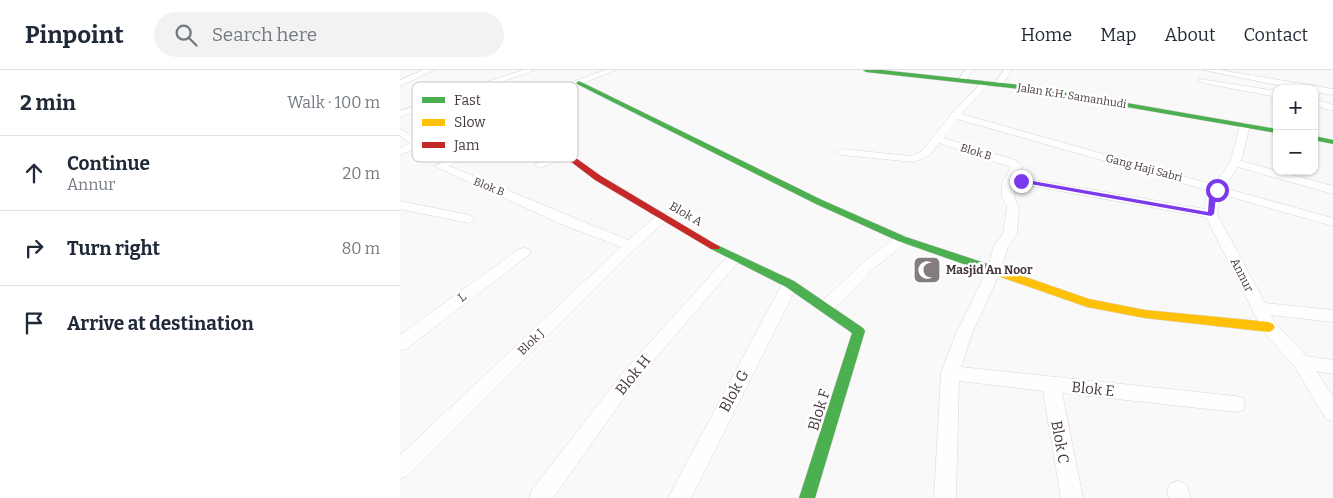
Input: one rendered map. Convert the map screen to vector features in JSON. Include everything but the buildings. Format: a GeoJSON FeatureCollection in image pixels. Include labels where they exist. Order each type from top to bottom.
{"type":"FeatureCollection","features":[{"type":"Feature","properties":{"kind":"street"},"geometry":{"type":"LineString","coordinates":[[400,83],[430,70]]}},
{"type":"Feature","properties":{"kind":"street"},"geometry":{"type":"LineString","coordinates":[[495,82],[531,70]]}},
{"type":"Feature","properties":{"kind":"street"},"geometry":{"type":"LineString","coordinates":[[579,83],[612,70]]}},
{"type":"Feature","properties":{"kind":"street","name":"Jalan K.H. Samanhudi"},"geometry":{"type":"LineString","coordinates":[[866,70],[965,75],[992,83],[1273,130]]}},
{"type":"Feature","properties":{"kind":"street"},"geometry":{"type":"LineString","coordinates":[[841,152],[914,159],[926,153],[955,115],[1008,70]]}},
{"type":"Feature","properties":{"kind":"street"},"geometry":{"type":"LineString","coordinates":[[1207,70],[1291,85]]}},
{"type":"Feature","properties":{"kind":"street"},"geometry":{"type":"LineString","coordinates":[[1203,81],[1273,93]]}},
{"type":"Feature","properties":{"kind":"street"},"geometry":{"type":"LineString","coordinates":[[579,83],[819,202],[902,239],[1103,307],[1145,314],[1269,327]]}},
{"type":"Feature","properties":{"kind":"street"},"geometry":{"type":"LineString","coordinates":[[1318,90],[1333,92]]}},
{"type":"Feature","properties":{"kind":"street"},"geometry":{"type":"LineString","coordinates":[[1318,103],[1333,108]]}},
{"type":"Feature","properties":{"kind":"street"},"geometry":{"type":"LineString","coordinates":[[400,114],[412,110]]}},
{"type":"Feature","properties":{"kind":"street","name":"Gang Haji Sabri"},"geometry":{"type":"LineString","coordinates":[[955,115],[1333,222]]}},
{"type":"Feature","properties":{"kind":"street"},"geometry":{"type":"LineString","coordinates":[[1011,179],[1211,214],[1212,197],[1235,163],[1245,125]]}},
{"type":"Feature","properties":{"kind":"street"},"geometry":{"type":"LineString","coordinates":[[400,132],[412,140]]}},
{"type":"Feature","properties":{"kind":"street","name":"Blok B"},"geometry":{"type":"LineString","coordinates":[[936,139],[1017,166],[1008,190],[1013,207],[1012,226],[1008,238],[1001,246],[994,270]]}},
{"type":"Feature","properties":{"kind":"street"},"geometry":{"type":"LineString","coordinates":[[1318,139],[1333,142]]}},
{"type":"Feature","properties":{"kind":"street"},"geometry":{"type":"LineString","coordinates":[[400,152],[412,146]]}},
{"type":"Feature","properties":{"kind":"street","name":"Blok B"},"geometry":{"type":"LineString","coordinates":[[450,162],[440,166],[566,221],[630,246]]}},
{"type":"Feature","properties":{"kind":"street"},"geometry":{"type":"LineString","coordinates":[[540,164],[545,162]]}},
{"type":"Feature","properties":{"kind":"street","name":"Blok A"},"geometry":{"type":"LineString","coordinates":[[577,162],[598,178],[734,258],[790,284],[859,331]]}},
{"type":"Feature","properties":{"kind":"street"},"geometry":{"type":"LineString","coordinates":[[1235,163],[1333,190]]}},
{"type":"Feature","properties":{"kind":"street"},"geometry":{"type":"LineString","coordinates":[[400,205],[469,219]]}},
{"type":"Feature","properties":{"kind":"street","name":"Annur"},"geometry":{"type":"LineString","coordinates":[[1211,214],[1269,327],[1300,362],[1333,413]]}},
{"type":"Feature","properties":{"kind":"street","name":"Blok J"},"geometry":{"type":"LineString","coordinates":[[400,469],[630,246],[664,217]]}},
{"type":"Feature","properties":{"kind":"street"},"geometry":{"type":"LineString","coordinates":[[826,307],[869,265],[902,239]]}},
{"type":"Feature","properties":{"kind":"street","name":"L"},"geometry":{"type":"LineString","coordinates":[[400,344],[524,252]]}},
{"type":"Feature","properties":{"kind":"street","name":"Blok H"},"geometry":{"type":"LineString","coordinates":[[540,498],[630,376],[734,258]]}},
{"type":"Feature","properties":{"kind":"street"},"geometry":{"type":"LineString","coordinates":[[945,498],[950,373],[962,336],[994,270]]}},
{"type":"Feature","properties":{"kind":"street","name":"Blok G"},"geometry":{"type":"LineString","coordinates":[[679,498],[790,284]]}},
{"type":"Feature","properties":{"kind":"street"},"geometry":{"type":"LineString","coordinates":[[1259,308],[1333,316]]}},
{"type":"Feature","properties":{"kind":"street","name":"Blok F"},"geometry":{"type":"LineString","coordinates":[[807,498],[859,331]]}},
{"type":"Feature","properties":{"kind":"street"},"geometry":{"type":"LineString","coordinates":[[1300,362],[1333,367]]}},
{"type":"Feature","properties":{"kind":"street","name":"Blok E"},"geometry":{"type":"LineString","coordinates":[[950,373],[1236,404]]}},
{"type":"Feature","properties":{"kind":"street","name":"Blok C"},"geometry":{"type":"LineString","coordinates":[[1050,385],[1072,498]]}},
{"type":"Feature","properties":{"kind":"traffic: fast"},"geometry":{"type":"LineString","coordinates":[[866,70],[1029,88],[1273,130]]}},
{"type":"Feature","properties":{"kind":"traffic: fast"},"geometry":{"type":"LineString","coordinates":[[579,83],[819,202],[902,239],[999,272]]}},
{"type":"Feature","properties":{"kind":"traffic: fast"},"geometry":{"type":"LineString","coordinates":[[1318,139],[1333,142]]}},
{"type":"Feature","properties":{"kind":"traffic: fast"},"geometry":{"type":"LineString","coordinates":[[715,247],[790,284],[859,331],[807,498]]}},
{"type":"Feature","properties":{"kind":"traffic: slow"},"geometry":{"type":"LineString","coordinates":[[999,272],[1087,303],[1145,314],[1269,327]]}},
{"type":"Feature","properties":{"kind":"traffic: jam"},"geometry":{"type":"LineString","coordinates":[[576,162],[598,178],[715,247]]}},
{"type":"Feature","properties":{"kind":"place","name":"Masjid An Noor"},"geometry":{"type":"Point","coordinates":[927,270]}},
{"type":"Feature","properties":{"kind":"route"},"geometry":{"type":"LineString","coordinates":[[1021,181],[1104,197],[1211,214],[1212,197],[1217,190]]}}]}
